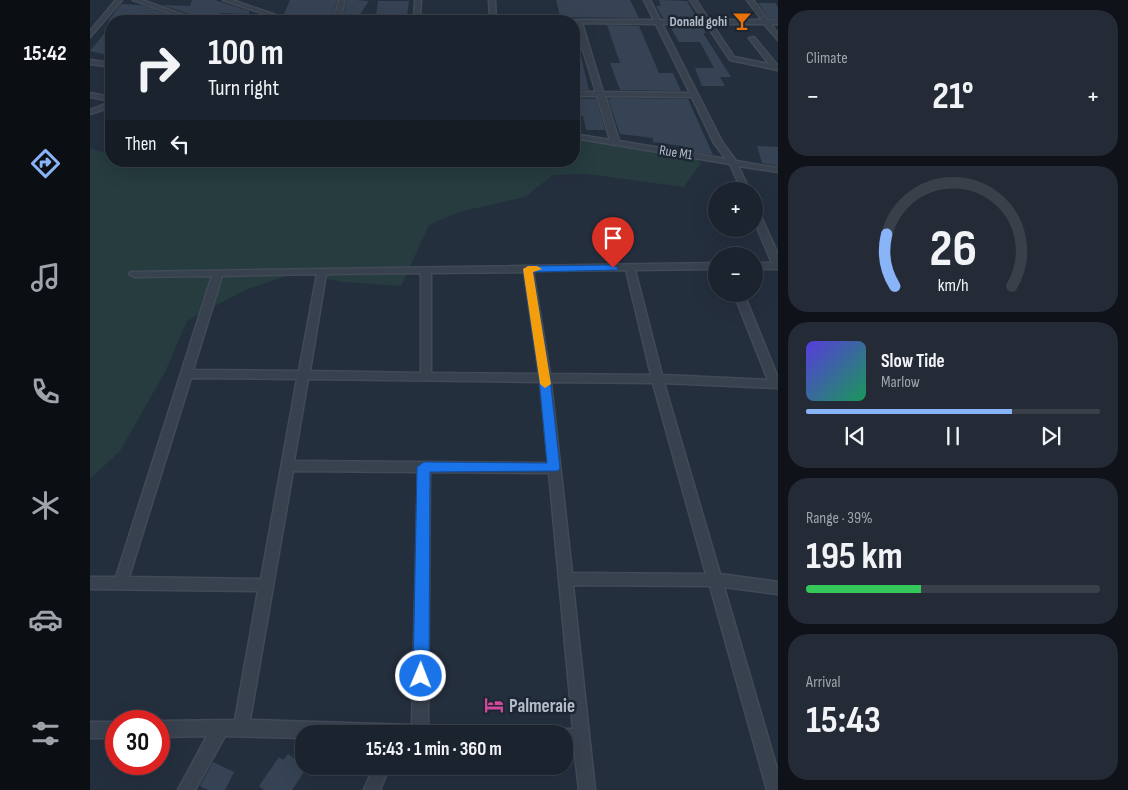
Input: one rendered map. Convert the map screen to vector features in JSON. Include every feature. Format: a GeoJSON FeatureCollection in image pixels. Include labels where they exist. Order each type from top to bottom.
{"type":"FeatureCollection","features":[{"type":"Feature","properties":{"kind":"street"},"geometry":{"type":"LineString","coordinates":[[107,15],[119,0]]}},
{"type":"Feature","properties":{"kind":"street"},"geometry":{"type":"LineString","coordinates":[[136,0],[180,15]]}},
{"type":"Feature","properties":{"kind":"street"},"geometry":{"type":"LineString","coordinates":[[226,0],[264,9],[277,15]]}},
{"type":"Feature","properties":{"kind":"street"},"geometry":{"type":"LineString","coordinates":[[339,15],[342,0]]}},
{"type":"Feature","properties":{"kind":"street"},"geometry":{"type":"LineString","coordinates":[[417,15],[418,0]]}},
{"type":"Feature","properties":{"kind":"street"},"geometry":{"type":"LineString","coordinates":[[492,0],[493,15]]}},
{"type":"Feature","properties":{"kind":"street"},"geometry":{"type":"LineString","coordinates":[[647,0],[718,143],[732,161],[742,182]]}},
{"type":"Feature","properties":{"kind":"street"},"geometry":{"type":"LineString","coordinates":[[694,0],[732,59],[776,68]]}},
{"type":"Feature","properties":{"kind":"street"},"geometry":{"type":"LineString","coordinates":[[750,0],[778,38]]}},
{"type":"Feature","properties":{"kind":"street"},"geometry":{"type":"LineString","coordinates":[[90,36],[105,17]]}},
{"type":"Feature","properties":{"kind":"street"},"geometry":{"type":"LineString","coordinates":[[580,21],[778,22]]}},
{"type":"Feature","properties":{"kind":"street"},"geometry":{"type":"LineString","coordinates":[[580,27],[615,142]]}},
{"type":"Feature","properties":{"kind":"street"},"geometry":{"type":"LineString","coordinates":[[752,38],[776,68]]}},
{"type":"Feature","properties":{"kind":"street"},"geometry":{"type":"LineString","coordinates":[[90,62],[105,65]]}},
{"type":"Feature","properties":{"kind":"street"},"geometry":{"type":"LineString","coordinates":[[580,94],[694,95]]}},
{"type":"Feature","properties":{"kind":"street"},"geometry":{"type":"LineString","coordinates":[[90,95],[105,97]]}},
{"type":"Feature","properties":{"kind":"street"},"geometry":{"type":"LineString","coordinates":[[90,112],[105,107]]}},
{"type":"Feature","properties":{"kind":"street","name":"Rue M1"},"geometry":{"type":"LineString","coordinates":[[580,137],[778,170]]}},
{"type":"Feature","properties":{"kind":"street"},"geometry":{"type":"LineString","coordinates":[[763,231],[778,265],[763,266]]}},
{"type":"Feature","properties":{"kind":"street"},"geometry":{"type":"LineString","coordinates":[[134,274],[708,266]]}},
{"type":"Feature","properties":{"kind":"street"},"geometry":{"type":"LineString","coordinates":[[630,268],[657,379],[775,790]]}},
{"type":"Feature","properties":{"kind":"street"},"geometry":{"type":"LineString","coordinates":[[528,269],[545,378],[587,790]]}},
{"type":"Feature","properties":{"kind":"street"},"geometry":{"type":"LineString","coordinates":[[426,270],[426,377]]}},
{"type":"Feature","properties":{"kind":"street"},"geometry":{"type":"LineString","coordinates":[[241,728],[322,272]]}},
{"type":"Feature","properties":{"kind":"street"},"geometry":{"type":"LineString","coordinates":[[121,582],[218,273]]}},
{"type":"Feature","properties":{"kind":"street"},"geometry":{"type":"LineString","coordinates":[[186,374],[657,379],[777,384],[742,302]]}},
{"type":"Feature","properties":{"kind":"street"},"geometry":{"type":"LineString","coordinates":[[287,466],[554,468]]}},
{"type":"Feature","properties":{"kind":"street"},"geometry":{"type":"LineString","coordinates":[[420,725],[424,467]]}},
{"type":"Feature","properties":{"kind":"street"},"geometry":{"type":"LineString","coordinates":[[566,579],[715,580],[778,588]]}},
{"type":"Feature","properties":{"kind":"street"},"geometry":{"type":"LineString","coordinates":[[90,583],[266,585]]}},
{"type":"Feature","properties":{"kind":"street"},"geometry":{"type":"LineString","coordinates":[[186,790],[221,728]]}},
{"type":"Feature","properties":{"kind":"street"},"geometry":{"type":"LineString","coordinates":[[170,729],[295,730]]}},
{"type":"Feature","properties":{"kind":"street"},"geometry":{"type":"LineString","coordinates":[[90,730],[105,730]]}},
{"type":"Feature","properties":{"kind":"street"},"geometry":{"type":"LineString","coordinates":[[573,738],[582,738]]}},
{"type":"Feature","properties":{"kind":"street"},"geometry":{"type":"LineString","coordinates":[[372,790],[378,775]]}},
{"type":"Feature","properties":{"kind":"green space"},"geometry":{"type":"Polygon","coordinates":[[[580,140],[698,160],[701,163],[684,187],[587,174],[553,175],[525,197],[459,212],[429,225],[401,286],[343,282],[295,273],[245,290],[187,321],[166,370],[120,451],[90,479],[90,148],[105,153],[105,167],[580,167],[580,140]]]}},
{"type":"Feature","properties":{"kind":"building"},"geometry":{"type":"Polygon","coordinates":[[[192,0],[215,0],[249,11],[249,14],[219,13],[225,15],[191,15],[162,5],[190,6],[192,0]]]}},
{"type":"Feature","properties":{"kind":"building"},"geometry":{"type":"Polygon","coordinates":[[[290,0],[337,0],[334,14],[284,14],[290,0]]]}},
{"type":"Feature","properties":{"kind":"building"},"geometry":{"type":"Polygon","coordinates":[[[347,0],[369,1],[360,15],[343,15],[347,0]]]}},
{"type":"Feature","properties":{"kind":"building"},"geometry":{"type":"Polygon","coordinates":[[[556,0],[630,0],[639,18],[580,17],[580,15],[560,15],[556,0]]]}},
{"type":"Feature","properties":{"kind":"building"},"geometry":{"type":"Polygon","coordinates":[[[659,0],[687,1],[697,18],[663,18],[656,6],[661,6],[659,0]]]}},
{"type":"Feature","properties":{"kind":"building"},"geometry":{"type":"Polygon","coordinates":[[[378,1],[409,1],[407,15],[376,15],[378,1]]]}},
{"type":"Feature","properties":{"kind":"building"},"geometry":{"type":"Polygon","coordinates":[[[758,3],[775,3],[778,7],[778,18],[769,18],[758,3]]]}},
{"type":"Feature","properties":{"kind":"building"},"geometry":{"type":"Polygon","coordinates":[[[121,4],[141,5],[170,15],[113,15],[121,4]]]}},
{"type":"Feature","properties":{"kind":"building"},"geometry":{"type":"Polygon","coordinates":[[[607,25],[639,26],[659,73],[673,73],[681,91],[620,90],[610,63],[620,63],[607,25]]]}},
{"type":"Feature","properties":{"kind":"building"},"geometry":{"type":"Polygon","coordinates":[[[670,26],[702,26],[706,33],[703,33],[731,77],[720,77],[725,86],[702,86],[695,68],[714,68],[700,42],[679,42],[670,26]]]}},
{"type":"Feature","properties":{"kind":"building"},"geometry":{"type":"Polygon","coordinates":[[[105,32],[105,55],[90,51],[105,32]]]}},
{"type":"Feature","properties":{"kind":"building"},"geometry":{"type":"Polygon","coordinates":[[[580,52],[589,90],[580,90],[580,52]]]}},
{"type":"Feature","properties":{"kind":"building"},"geometry":{"type":"Polygon","coordinates":[[[580,98],[596,99],[605,130],[586,130],[583,116],[580,116],[580,98]]]}},
{"type":"Feature","properties":{"kind":"building"},"geometry":{"type":"Polygon","coordinates":[[[608,99],[688,99],[713,155],[683,150],[682,146],[653,142],[653,138],[620,134],[608,99]]]}},
{"type":"Feature","properties":{"kind":"building"},"geometry":{"type":"Polygon","coordinates":[[[757,146],[778,147],[778,166],[762,163],[757,146]]]}},
{"type":"Feature","properties":{"kind":"building"},"geometry":{"type":"Polygon","coordinates":[[[288,754],[295,759],[295,775],[302,775],[292,790],[264,790],[259,786],[279,757],[283,760],[288,754]]]}},
{"type":"Feature","properties":{"kind":"building"},"geometry":{"type":"Polygon","coordinates":[[[213,762],[234,772],[225,790],[208,790],[200,786],[213,762]]]}},
{"type":"Feature","properties":{"kind":"slow traffic"},"geometry":{"type":"LineString","coordinates":[[537,269],[528,269],[545,384]]}},
{"type":"Feature","properties":{"kind":"place","name":"Donald gohi"},"geometry":{"type":"Point","coordinates":[742,21]}},
{"type":"Feature","properties":{"kind":"place","name":"Palmeraie"},"geometry":{"type":"Point","coordinates":[494,705]}},
{"type":"Feature","properties":{"kind":"route"},"geometry":{"type":"LineString","coordinates":[[421,676],[424,467],[554,468],[545,378],[528,269],[613,268]]}}]}
